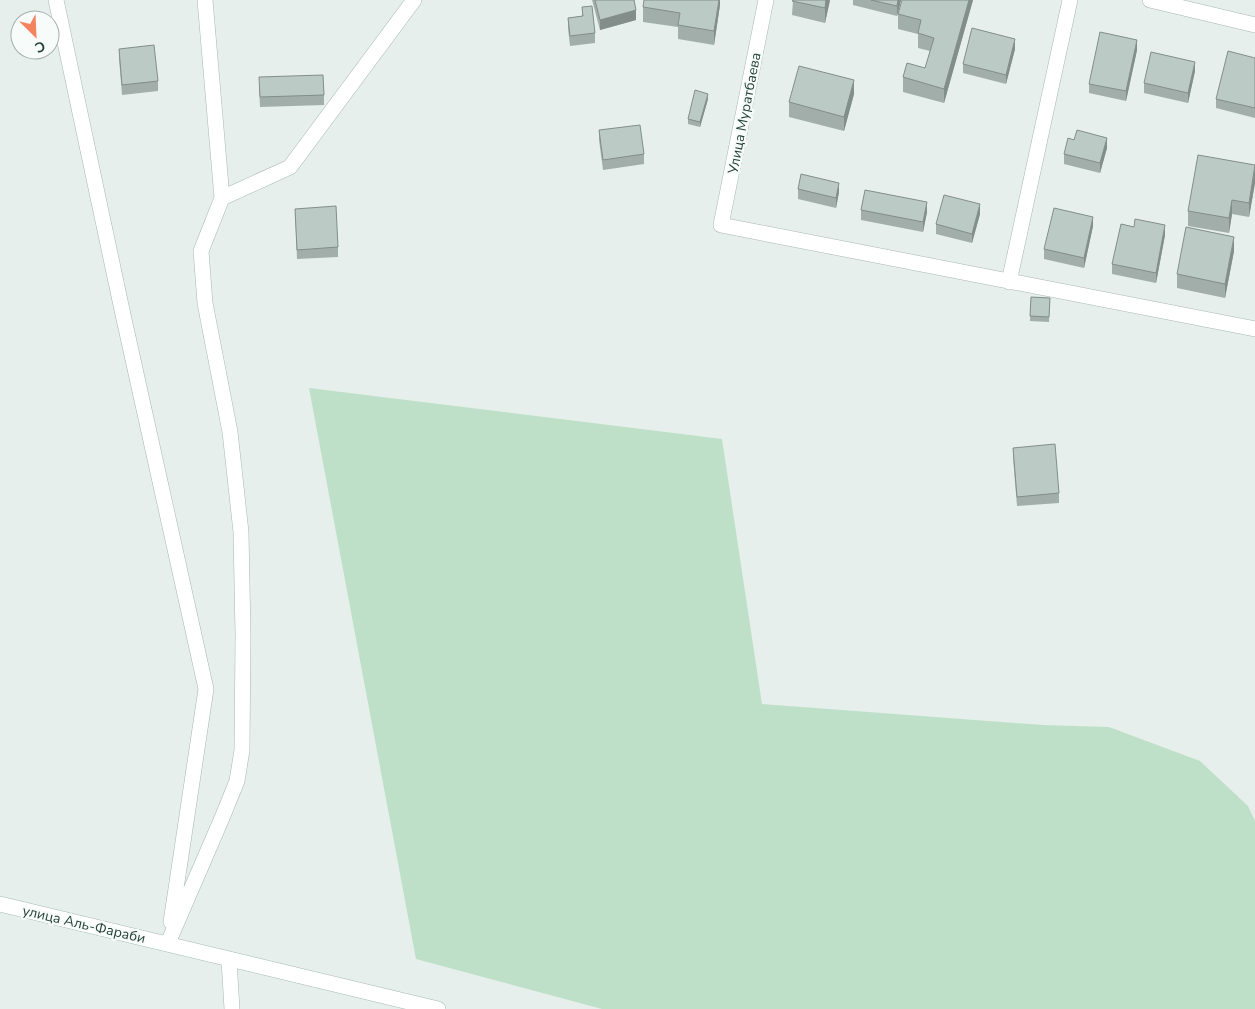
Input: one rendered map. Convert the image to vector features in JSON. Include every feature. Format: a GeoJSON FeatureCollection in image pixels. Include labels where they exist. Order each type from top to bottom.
{"type":"FeatureCollection","features":[{"type":"Feature","properties":{"kind":"street"},"geometry":{"type":"LineString","coordinates":[[56,0],[206,689],[168,943]]}},
{"type":"Feature","properties":{"kind":"street"},"geometry":{"type":"LineString","coordinates":[[168,943],[237,780],[242,750],[243,636],[241,532],[230,432],[205,303],[201,251],[222,198],[205,0]]}},
{"type":"Feature","properties":{"kind":"street"},"geometry":{"type":"LineString","coordinates":[[222,198],[290,167],[414,0]]}},
{"type":"Feature","properties":{"kind":"street","name":"Улица Муратбаева"},"geometry":{"type":"LineString","coordinates":[[766,0],[721,225],[1009,282]]}},
{"type":"Feature","properties":{"kind":"street"},"geometry":{"type":"LineString","coordinates":[[1070,0],[1009,282],[1255,329]]}},
{"type":"Feature","properties":{"kind":"street"},"geometry":{"type":"LineString","coordinates":[[1150,0],[1255,25]]}},
{"type":"Feature","properties":{"kind":"street","name":"улица Аль-Фараби"},"geometry":{"type":"LineString","coordinates":[[0,904],[438,1009]]}},
{"type":"Feature","properties":{"kind":"street"},"geometry":{"type":"LineString","coordinates":[[230,960],[232,1009]]}},
{"type":"Feature","properties":{"kind":"green space"},"geometry":{"type":"Polygon","coordinates":[[[309,388],[722,439],[762,704],[1043,725],[1109,727],[1200,761],[1248,806],[1255,821],[1255,1009],[602,1009],[416,959],[309,388]]]}},
{"type":"Feature","properties":{"kind":"building"},"geometry":{"type":"Polygon","coordinates":[[[595,0],[634,0],[636,10],[600,20],[595,0]]]}},
{"type":"Feature","properties":{"kind":"building"},"geometry":{"type":"Polygon","coordinates":[[[644,0],[719,0],[714,31],[678,25],[680,13],[643,7],[644,0]]]}},
{"type":"Feature","properties":{"kind":"building"},"geometry":{"type":"Polygon","coordinates":[[[793,0],[826,0],[825,8],[793,0]]]}},
{"type":"Feature","properties":{"kind":"building"},"geometry":{"type":"Polygon","coordinates":[[[871,0],[898,0],[897,6],[871,0]]]}},
{"type":"Feature","properties":{"kind":"building"},"geometry":{"type":"Polygon","coordinates":[[[902,0],[969,0],[944,89],[903,77],[907,63],[925,68],[934,38],[918,33],[921,20],[898,14],[902,0]]]}},
{"type":"Feature","properties":{"kind":"building"},"geometry":{"type":"Polygon","coordinates":[[[592,6],[595,33],[570,36],[568,18],[583,16],[582,7],[592,6]]]}},
{"type":"Feature","properties":{"kind":"building"},"geometry":{"type":"Polygon","coordinates":[[[972,28],[1015,39],[1006,75],[963,64],[972,28]]]}},
{"type":"Feature","properties":{"kind":"building"},"geometry":{"type":"Polygon","coordinates":[[[1100,32],[1137,40],[1126,91],[1089,84],[1100,32]]]}},
{"type":"Feature","properties":{"kind":"building"},"geometry":{"type":"Polygon","coordinates":[[[154,45],[158,81],[122,85],[119,49],[154,45]]]}},
{"type":"Feature","properties":{"kind":"building"},"geometry":{"type":"Polygon","coordinates":[[[1228,51],[1255,58],[1255,108],[1216,99],[1228,51]]]}},
{"type":"Feature","properties":{"kind":"building"},"geometry":{"type":"Polygon","coordinates":[[[1151,52],[1195,62],[1188,93],[1144,83],[1151,52]]]}},
{"type":"Feature","properties":{"kind":"building"},"geometry":{"type":"Polygon","coordinates":[[[799,66],[854,80],[844,117],[789,102],[799,66]]]}},
{"type":"Feature","properties":{"kind":"building"},"geometry":{"type":"Polygon","coordinates":[[[323,75],[324,95],[260,97],[259,77],[323,75]]]}},
{"type":"Feature","properties":{"kind":"building"},"geometry":{"type":"Polygon","coordinates":[[[695,90],[708,94],[700,122],[688,119],[695,90]]]}},
{"type":"Feature","properties":{"kind":"building"},"geometry":{"type":"Polygon","coordinates":[[[640,125],[644,154],[603,160],[599,130],[640,125]]]}},
{"type":"Feature","properties":{"kind":"building"},"geometry":{"type":"Polygon","coordinates":[[[1077,130],[1107,138],[1100,163],[1064,154],[1068,138],[1074,140],[1077,130]]]}},
{"type":"Feature","properties":{"kind":"building"},"geometry":{"type":"Polygon","coordinates":[[[1198,155],[1255,165],[1249,203],[1232,200],[1229,218],[1188,211],[1198,155]]]}},
{"type":"Feature","properties":{"kind":"building"},"geometry":{"type":"Polygon","coordinates":[[[801,174],[839,183],[836,198],[798,189],[801,174]]]}},
{"type":"Feature","properties":{"kind":"building"},"geometry":{"type":"Polygon","coordinates":[[[865,190],[927,202],[923,222],[861,210],[865,190]]]}},
{"type":"Feature","properties":{"kind":"building"},"geometry":{"type":"Polygon","coordinates":[[[944,195],[980,204],[972,234],[936,224],[944,195]]]}},
{"type":"Feature","properties":{"kind":"building"},"geometry":{"type":"Polygon","coordinates":[[[336,206],[338,247],[297,250],[295,209],[336,206]]]}},
{"type":"Feature","properties":{"kind":"building"},"geometry":{"type":"Polygon","coordinates":[[[1054,208],[1093,217],[1084,258],[1044,249],[1054,208]]]}},
{"type":"Feature","properties":{"kind":"building"},"geometry":{"type":"Polygon","coordinates":[[[1135,219],[1165,225],[1156,273],[1112,264],[1121,224],[1134,227],[1135,219]]]}},
{"type":"Feature","properties":{"kind":"building"},"geometry":{"type":"Polygon","coordinates":[[[1186,227],[1234,237],[1225,284],[1177,274],[1186,227]]]}},
{"type":"Feature","properties":{"kind":"building"},"geometry":{"type":"Polygon","coordinates":[[[1031,297],[1050,298],[1049,317],[1030,316],[1031,297]]]}},
{"type":"Feature","properties":{"kind":"building"},"geometry":{"type":"Polygon","coordinates":[[[1055,444],[1059,493],[1017,497],[1013,448],[1055,444]]]}}]}
